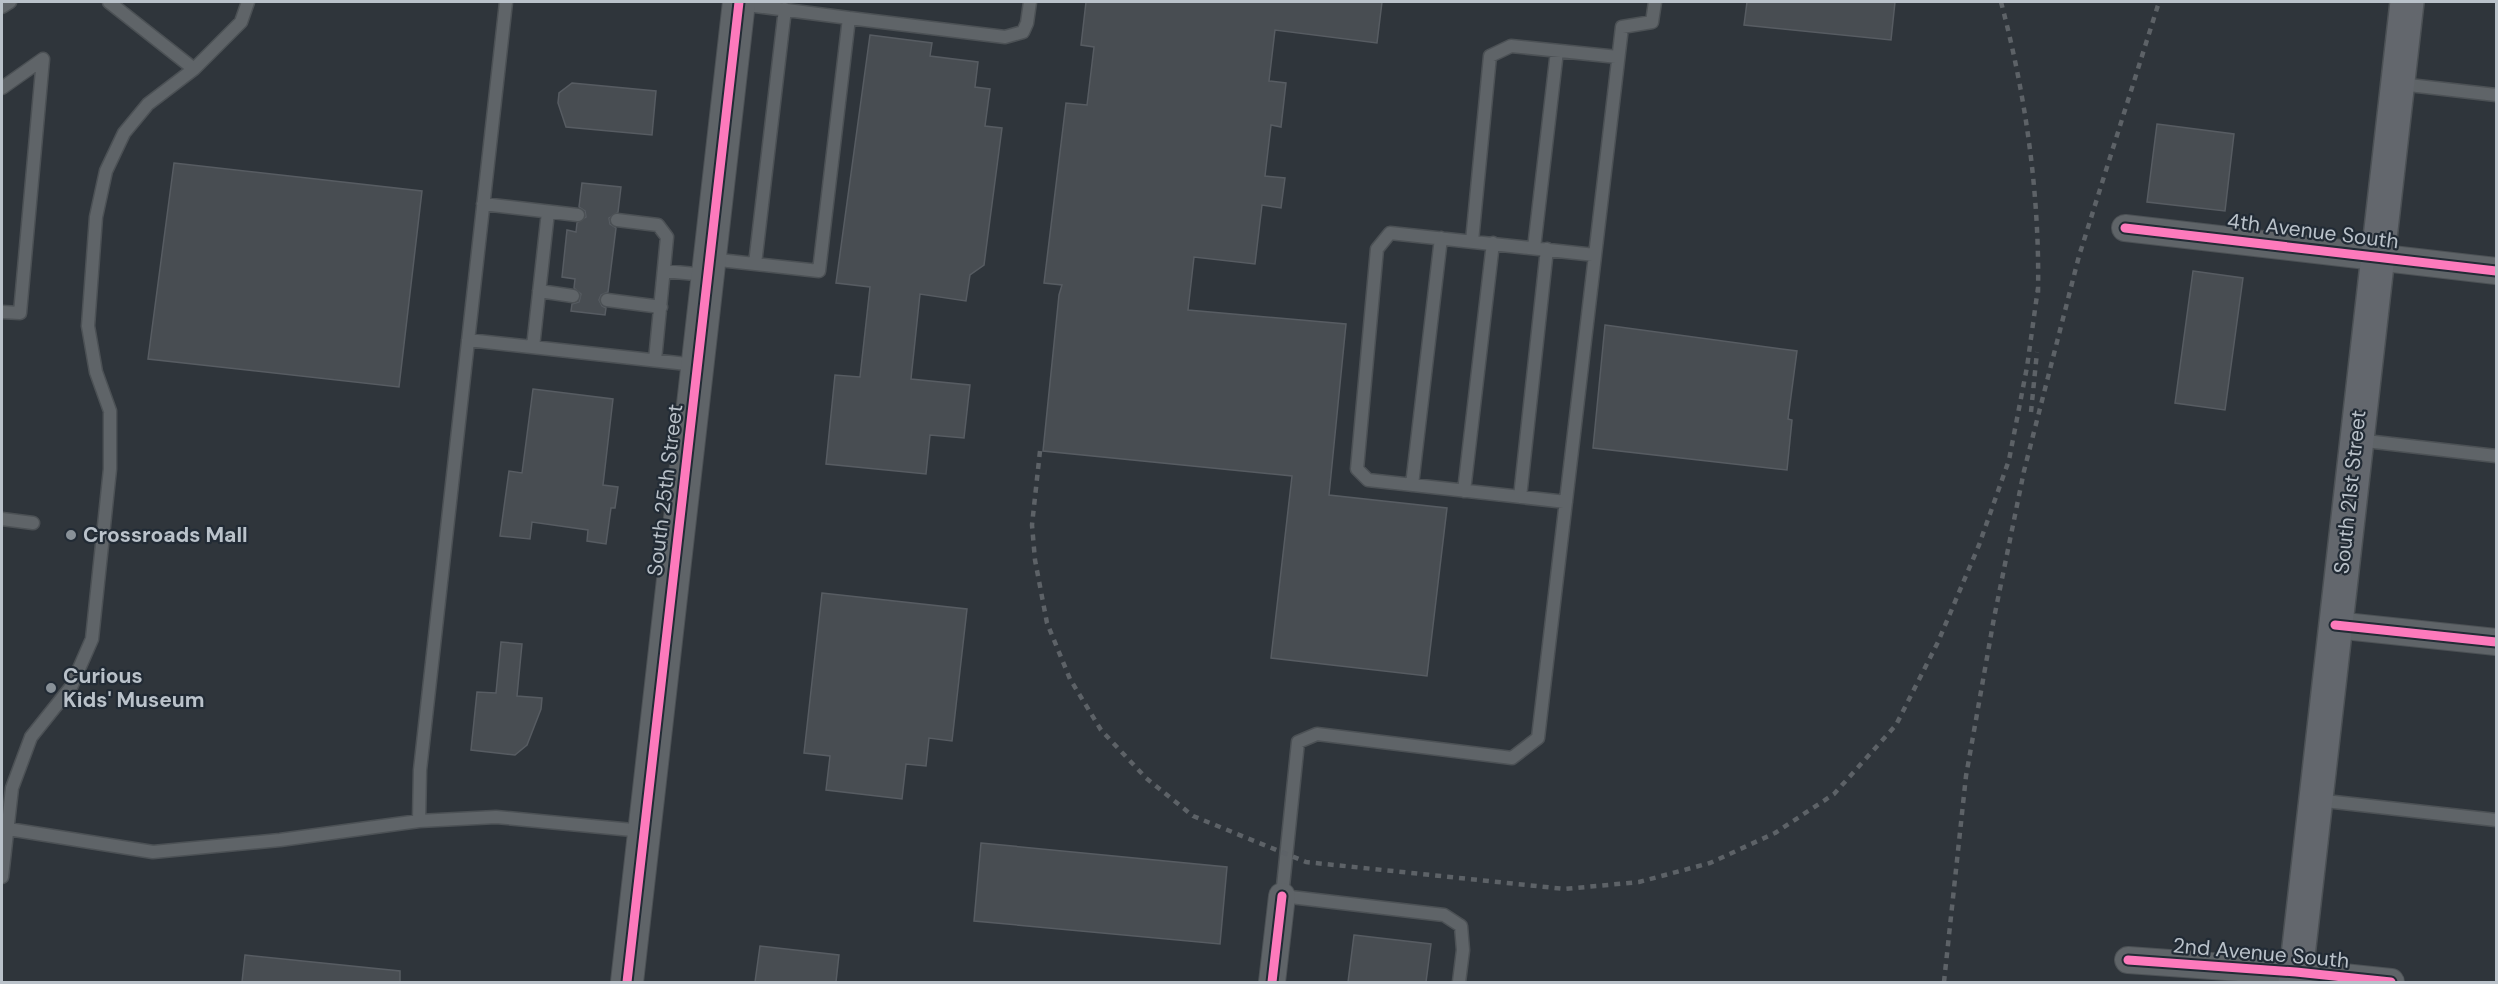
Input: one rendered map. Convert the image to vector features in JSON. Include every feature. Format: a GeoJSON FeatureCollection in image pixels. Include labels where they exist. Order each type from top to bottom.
{"type":"FeatureCollection","features":[{"type":"Feature","properties":{"kind":"main road","name":"South 21st Street"},"geometry":{"type":"LineString","coordinates":[[2296,977],[2407,2]]}},
{"type":"Feature","properties":{"kind":"street","name":"South 25th Street"},"geometry":{"type":"LineString","coordinates":[[627,982],[739,2]]}},
{"type":"Feature","properties":{"kind":"street","name":"4th Avenue South"},"geometry":{"type":"LineString","coordinates":[[2125,228],[2496,271]]}},
{"type":"Feature","properties":{"kind":"street"},"geometry":{"type":"LineString","coordinates":[[2335,625],[2496,642]]}},
{"type":"Feature","properties":{"kind":"street"},"geometry":{"type":"LineString","coordinates":[[1272,982],[1282,896]]}},
{"type":"Feature","properties":{"kind":"street","name":"2nd Avenue South"},"geometry":{"type":"LineString","coordinates":[[2128,960],[2296,977],[2391,982]]}},
{"type":"Feature","properties":{"kind":"lane"},"geometry":{"type":"LineString","coordinates":[[2,7],[10,2]]}},
{"type":"Feature","properties":{"kind":"lane"},"geometry":{"type":"LineString","coordinates":[[109,2],[194,69]]}},
{"type":"Feature","properties":{"kind":"lane"},"geometry":{"type":"LineString","coordinates":[[2,877],[5,829],[12,788],[31,737],[71,687],[92,639],[110,469],[110,411],[96,372],[88,326],[96,217],[106,171],[124,133],[148,104],[194,69],[241,22],[248,2]]}},
{"type":"Feature","properties":{"kind":"lane"},"geometry":{"type":"LineString","coordinates":[[419,821],[420,770],[506,2]]}},
{"type":"Feature","properties":{"kind":"lane"},"geometry":{"type":"LineString","coordinates":[[739,2],[1005,37],[1023,32],[1027,23],[1030,2]]}},
{"type":"Feature","properties":{"kind":"lane"},"geometry":{"type":"LineString","coordinates":[[1459,982],[1463,950],[1461,926],[1444,915],[1282,896],[1298,742],[1317,734],[1512,758],[1538,738],[1622,27],[1652,22],[1654,2]]}},
{"type":"Feature","properties":{"kind":"lane"},"geometry":{"type":"LineString","coordinates":[[755,264],[785,9]]}},
{"type":"Feature","properties":{"kind":"lane"},"geometry":{"type":"LineString","coordinates":[[664,271],[755,264],[819,272],[849,18]]}},
{"type":"Feature","properties":{"kind":"lane"},"geometry":{"type":"LineString","coordinates":[[1472,241],[1490,56],[1511,46],[1618,57]]}},
{"type":"Feature","properties":{"kind":"lane"},"geometry":{"type":"LineString","coordinates":[[1520,497],[1557,51]]}},
{"type":"Feature","properties":{"kind":"lane"},"geometry":{"type":"LineString","coordinates":[[2,88],[43,59],[20,313],[2,312]]}},
{"type":"Feature","properties":{"kind":"lane"},"geometry":{"type":"LineString","coordinates":[[2396,84],[2496,95]]}},
{"type":"Feature","properties":{"kind":"lane"},"geometry":{"type":"LineString","coordinates":[[483,204],[578,215]]}},
{"type":"Feature","properties":{"kind":"lane"},"geometry":{"type":"LineString","coordinates":[[533,347],[548,212]]}},
{"type":"Feature","properties":{"kind":"lane"},"geometry":{"type":"LineString","coordinates":[[617,220],[658,225],[667,237],[656,360]]}},
{"type":"Feature","properties":{"kind":"lane"},"geometry":{"type":"LineString","coordinates":[[1566,502],[1368,480],[1357,469],[1377,249],[1390,233],[1595,255]]}},
{"type":"Feature","properties":{"kind":"lane"},"geometry":{"type":"LineString","coordinates":[[1412,485],[1441,238]]}},
{"type":"Feature","properties":{"kind":"lane"},"geometry":{"type":"LineString","coordinates":[[1464,491],[1493,243]]}},
{"type":"Feature","properties":{"kind":"lane"},"geometry":{"type":"LineString","coordinates":[[539,291],[573,296]]}},
{"type":"Feature","properties":{"kind":"lane"},"geometry":{"type":"LineString","coordinates":[[607,300],[661,307]]}},
{"type":"Feature","properties":{"kind":"lane"},"geometry":{"type":"LineString","coordinates":[[468,340],[698,365]]}},
{"type":"Feature","properties":{"kind":"lane"},"geometry":{"type":"LineString","coordinates":[[2356,440],[2496,456]]}},
{"type":"Feature","properties":{"kind":"lane"},"geometry":{"type":"LineString","coordinates":[[2,519],[33,523]]}},
{"type":"Feature","properties":{"kind":"lane"},"geometry":{"type":"LineString","coordinates":[[2315,800],[2496,820]]}},
{"type":"Feature","properties":{"kind":"lane"},"geometry":{"type":"LineString","coordinates":[[5,829],[153,852],[280,840],[419,821],[496,817],[644,831]]}},
{"type":"Feature","properties":{"kind":"building"},"geometry":{"type":"Polygon","coordinates":[[[1086,2],[1382,2],[1377,43],[1275,30],[1269,81],[1286,83],[1281,127],[1271,125],[1265,176],[1285,178],[1281,208],[1262,205],[1255,264],[1194,257],[1188,310],[1346,324],[1329,495],[1447,508],[1427,676],[1271,658],[1292,476],[1043,451],[1059,295],[1062,285],[1044,283],[1066,103],[1087,105],[1094,47],[1081,45],[1086,2]]]}},
{"type":"Feature","properties":{"kind":"building"},"geometry":{"type":"Polygon","coordinates":[[[1747,2],[1895,2],[1891,40],[1744,25],[1747,2]]]}},
{"type":"Feature","properties":{"kind":"building"},"geometry":{"type":"Polygon","coordinates":[[[870,35],[932,43],[930,56],[978,62],[975,87],[990,89],[985,126],[1002,128],[984,265],[970,275],[966,301],[920,294],[911,379],[970,385],[964,438],[930,435],[926,474],[826,464],[835,375],[860,377],[870,287],[836,283],[870,35]]]}},
{"type":"Feature","properties":{"kind":"building"},"geometry":{"type":"Polygon","coordinates":[[[572,83],[656,91],[652,135],[566,127],[558,103],[559,93],[572,83]]]}},
{"type":"Feature","properties":{"kind":"building"},"geometry":{"type":"Polygon","coordinates":[[[2157,124],[2234,134],[2225,211],[2147,202],[2157,124]]]}},
{"type":"Feature","properties":{"kind":"building"},"geometry":{"type":"Polygon","coordinates":[[[174,163],[422,191],[399,387],[148,359],[174,163]]]}},
{"type":"Feature","properties":{"kind":"building"},"geometry":{"type":"Polygon","coordinates":[[[582,183],[621,187],[618,212],[609,218],[610,224],[616,228],[608,292],[601,295],[599,300],[606,308],[605,315],[571,311],[572,304],[579,302],[581,294],[574,288],[575,279],[562,277],[567,230],[576,232],[577,223],[586,217],[585,211],[579,207],[582,183]]]}},
{"type":"Feature","properties":{"kind":"building"},"geometry":{"type":"Polygon","coordinates":[[[2193,271],[2243,278],[2225,410],[2175,403],[2193,271]]]}},
{"type":"Feature","properties":{"kind":"building"},"geometry":{"type":"Polygon","coordinates":[[[1605,325],[1797,351],[1788,419],[1792,420],[1787,470],[1593,448],[1605,325]]]}},
{"type":"Feature","properties":{"kind":"building"},"geometry":{"type":"Polygon","coordinates":[[[533,389],[613,399],[603,485],[618,487],[615,508],[611,508],[606,544],[587,541],[588,530],[532,522],[530,539],[500,536],[509,471],[522,473],[533,389]]]}},
{"type":"Feature","properties":{"kind":"building"},"geometry":{"type":"Polygon","coordinates":[[[822,593],[967,609],[952,741],[929,738],[926,766],[906,764],[902,799],[826,790],[830,756],[804,753],[822,593]]]}},
{"type":"Feature","properties":{"kind":"building"},"geometry":{"type":"Polygon","coordinates":[[[501,642],[522,644],[517,696],[542,698],[541,709],[527,745],[515,755],[471,750],[477,692],[496,693],[501,642]]]}},
{"type":"Feature","properties":{"kind":"building"},"geometry":{"type":"Polygon","coordinates":[[[981,843],[1227,867],[1220,944],[974,921],[981,843]]]}},
{"type":"Feature","properties":{"kind":"building"},"geometry":{"type":"Polygon","coordinates":[[[1354,935],[1431,944],[1426,982],[1348,982],[1354,935]]]}},
{"type":"Feature","properties":{"kind":"building"},"geometry":{"type":"Polygon","coordinates":[[[760,946],[839,955],[836,982],[755,982],[760,946]]]}},
{"type":"Feature","properties":{"kind":"building"},"geometry":{"type":"Polygon","coordinates":[[[245,955],[400,971],[400,982],[242,982],[245,955]]]}},
{"type":"Feature","properties":{"kind":"railway"},"geometry":{"type":"LineString","coordinates":[[2001,2],[2018,74],[2030,147],[2037,221],[2038,295]]}},
{"type":"Feature","properties":{"kind":"railway"},"geometry":{"type":"LineString","coordinates":[[1944,982],[1966,776],[1994,618],[2024,471],[2079,256],[2159,2]]}},
{"type":"Feature","properties":{"kind":"railway"},"geometry":{"type":"LineString","coordinates":[[1040,451],[1032,525],[1035,560],[1047,623],[1070,679],[1101,730],[1146,778],[1193,816],[1306,862],[1565,889],[1639,882],[1710,863],[1775,833],[1834,794],[1896,725],[1938,642],[1979,545],[2009,460],[2027,367],[2038,288]]}},
{"type":"Feature","properties":{"kind":"railway"},"geometry":{"type":"LineString","coordinates":[[2031,412],[2037,352]]}},
{"type":"Feature","properties":{"kind":"cycle path"},"geometry":{"type":"LineString","coordinates":[[627,982],[739,2]]}},
{"type":"Feature","properties":{"kind":"cycle path"},"geometry":{"type":"LineString","coordinates":[[2125,228],[2496,271]]}},
{"type":"Feature","properties":{"kind":"cycle path"},"geometry":{"type":"LineString","coordinates":[[2335,625],[2496,642]]}},
{"type":"Feature","properties":{"kind":"cycle path"},"geometry":{"type":"LineString","coordinates":[[1272,982],[1282,896]]}},
{"type":"Feature","properties":{"kind":"cycle path"},"geometry":{"type":"LineString","coordinates":[[2128,960],[2296,972],[2391,982]]}},
{"type":"Feature","properties":{"kind":"place","name":"Crossroads Mall"},"geometry":{"type":"Point","coordinates":[71,535]}},
{"type":"Feature","properties":{"kind":"place","name":"Curious Kids' Museum"},"geometry":{"type":"Point","coordinates":[51,688]}}]}
